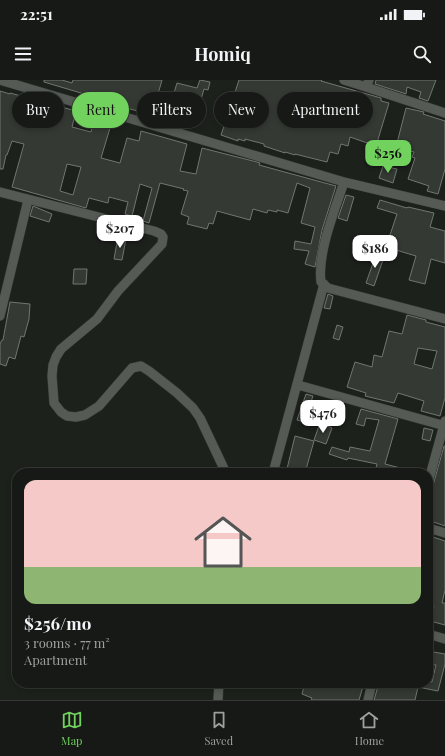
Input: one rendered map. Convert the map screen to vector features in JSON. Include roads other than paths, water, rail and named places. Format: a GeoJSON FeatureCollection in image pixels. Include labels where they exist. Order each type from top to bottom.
{"type":"FeatureCollection","features":[{"type":"Feature","properties":{"kind":"street"},"geometry":{"type":"LineString","coordinates":[[0,80],[344,182],[445,206]]}},
{"type":"Feature","properties":{"kind":"street"},"geometry":{"type":"LineString","coordinates":[[344,80],[368,84],[445,113]]}},
{"type":"Feature","properties":{"kind":"street"},"geometry":{"type":"LineString","coordinates":[[344,182],[321,258],[321,282],[328,288],[445,319]]}},
{"type":"Feature","properties":{"kind":"street"},"geometry":{"type":"LineString","coordinates":[[0,192],[154,230],[161,234],[163,237],[162,244],[118,291],[97,319],[61,349],[56,356],[53,365],[52,386],[54,403],[61,412],[67,416],[76,417],[88,413],[99,406],[132,368],[141,366],[150,371],[193,408],[200,418],[224,468]]}},
{"type":"Feature","properties":{"kind":"street"},"geometry":{"type":"LineString","coordinates":[[0,316],[2,295],[28,200]]}},
{"type":"Feature","properties":{"kind":"street"},"geometry":{"type":"LineString","coordinates":[[274,468],[324,284]]}},
{"type":"Feature","properties":{"kind":"street"},"geometry":{"type":"LineString","coordinates":[[298,385],[445,424],[432,468]]}},
{"type":"Feature","properties":{"kind":"street"},"geometry":{"type":"LineString","coordinates":[[433,529],[445,533]]}},
{"type":"Feature","properties":{"kind":"street"},"geometry":{"type":"LineString","coordinates":[[433,635],[445,639]]}},
{"type":"Feature","properties":{"kind":"street"},"geometry":{"type":"LineString","coordinates":[[218,700],[219,688]]}},
{"type":"Feature","properties":{"kind":"street"},"geometry":{"type":"LineString","coordinates":[[368,700],[371,688]]}}]}
